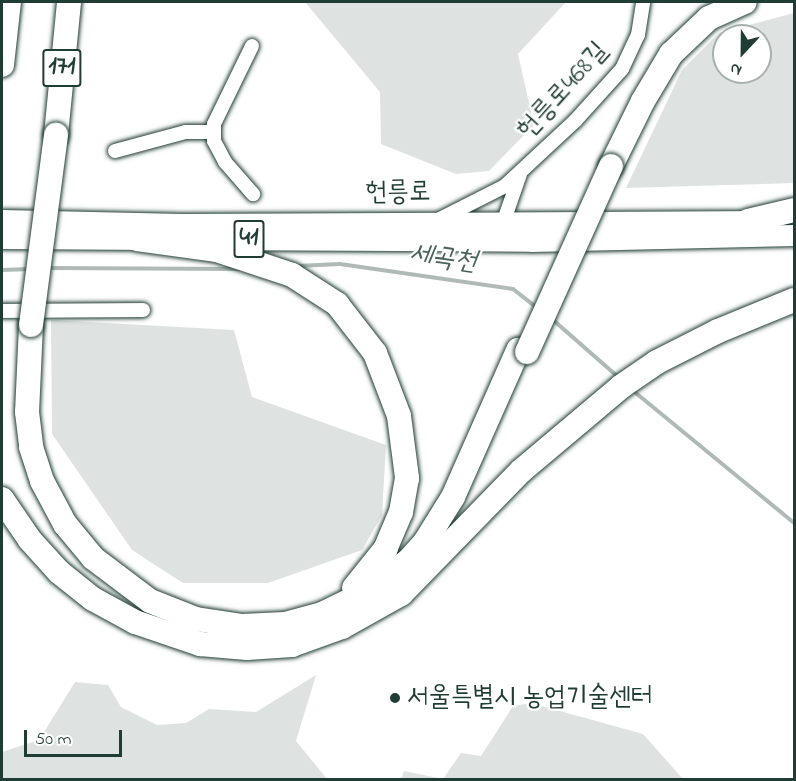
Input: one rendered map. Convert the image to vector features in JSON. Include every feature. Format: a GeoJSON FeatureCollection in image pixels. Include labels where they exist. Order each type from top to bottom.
{"type":"FeatureCollection","features":[{"type":"Feature","properties":{"kind":"highway","name":"171"},"geometry":{"type":"LineString","coordinates":[[2,65],[9,2]]}},
{"type":"Feature","properties":{"kind":"highway","name":"171"},"geometry":{"type":"LineString","coordinates":[[69,2],[56,135],[31,325],[27,412],[31,447],[54,506],[93,558],[150,601],[196,619],[265,626],[322,614]]}},
{"type":"Feature","properties":{"kind":"highway"},"geometry":{"type":"LineString","coordinates":[[342,627],[394,589],[443,531],[606,166],[637,86],[658,50],[681,25],[717,2]]}},
{"type":"Feature","properties":{"kind":"highway"},"geometry":{"type":"LineString","coordinates":[[606,166],[671,54],[709,18],[745,2]]}},
{"type":"Feature","properties":{"kind":"highway"},"geometry":{"type":"LineString","coordinates":[[748,221],[795,210]]}},
{"type":"Feature","properties":{"kind":"highway"},"geometry":{"type":"LineString","coordinates":[[137,238],[217,250],[265,264],[304,281],[337,304],[368,341],[388,378],[405,446],[407,478],[398,521],[381,557],[364,579],[322,614]]}},
{"type":"Feature","properties":{"kind":"highway"},"geometry":{"type":"LineString","coordinates":[[2,499],[30,540],[59,572],[93,599],[156,631],[200,644],[247,648],[292,645],[342,627],[401,594],[521,471],[592,410],[657,362],[726,328],[795,300]]}},
{"type":"Feature","properties":{"kind":"highway"},"geometry":{"type":"LineString","coordinates":[[322,614],[382,581],[425,542],[453,497],[523,351]]}},
{"type":"Feature","properties":{"kind":"main road","name":"헌릉로"},"geometry":{"type":"LineString","coordinates":[[2,220],[182,224],[435,221],[500,232],[795,220]]}},
{"type":"Feature","properties":{"kind":"main road","name":"헌릉로"},"geometry":{"type":"LineString","coordinates":[[2,238],[500,232],[795,235]]}},
{"type":"Feature","properties":{"kind":"street","name":"헌릉로468길"},"geometry":{"type":"LineString","coordinates":[[435,221],[490,196],[520,174],[622,69],[638,35],[643,2]]}},
{"type":"Feature","properties":{"kind":"street"},"geometry":{"type":"LineString","coordinates":[[252,46],[224,97],[214,132],[225,162],[254,194]]}},
{"type":"Feature","properties":{"kind":"street"},"geometry":{"type":"LineString","coordinates":[[115,151],[186,132],[214,132]]}},
{"type":"Feature","properties":{"kind":"street","name":"헌릉로468길"},"geometry":{"type":"LineString","coordinates":[[500,232],[520,174]]}},
{"type":"Feature","properties":{"kind":"street"},"geometry":{"type":"LineString","coordinates":[[2,311],[143,310]]}},
{"type":"Feature","properties":{"kind":"shaded area"},"geometry":{"type":"Polygon","coordinates":[[[305,2],[566,2],[518,54],[534,125],[489,171],[456,174],[381,144],[380,92],[305,2]]]}},
{"type":"Feature","properties":{"kind":"shaded area"},"geometry":{"type":"Polygon","coordinates":[[[794,13],[794,183],[626,188],[682,70],[712,40],[712,84],[772,84],[772,24],[753,24],[794,13]]]}},
{"type":"Feature","properties":{"kind":"shaded area"},"geometry":{"type":"Polygon","coordinates":[[[51,320],[234,330],[252,397],[386,445],[382,515],[362,550],[268,583],[183,583],[132,550],[52,434],[51,320]]]}},
{"type":"Feature","properties":{"kind":"shaded area"},"geometry":{"type":"Polygon","coordinates":[[[316,675],[296,741],[327,779],[2,779],[2,752],[39,740],[75,682],[108,685],[121,707],[157,725],[186,723],[209,709],[256,712],[316,675]]]}},
{"type":"Feature","properties":{"kind":"shaded area"},"geometry":{"type":"Polygon","coordinates":[[[531,703],[643,734],[683,779],[443,779],[461,753],[481,756],[513,706],[531,703]]]}},
{"type":"Feature","properties":{"kind":"shaded area"},"geometry":{"type":"Polygon","coordinates":[[[404,771],[443,779],[401,779],[404,771]]]}},
{"type":"Feature","properties":{"kind":"waterway","name":"세곡천"},"geometry":{"type":"LineString","coordinates":[[297,266],[340,264],[513,289],[539,309]]}},
{"type":"Feature","properties":{"kind":"waterway","name":"세곡천"},"geometry":{"type":"LineString","coordinates":[[48,268],[241,269]]}},
{"type":"Feature","properties":{"kind":"waterway","name":"세곡천"},"geometry":{"type":"LineString","coordinates":[[2,270],[29,269]]}},
{"type":"Feature","properties":{"kind":"waterway","name":"세곡천"},"geometry":{"type":"LineString","coordinates":[[552,319],[618,377]]}},
{"type":"Feature","properties":{"kind":"waterway","name":"세곡천"},"geometry":{"type":"LineString","coordinates":[[631,389],[794,523]]}},
{"type":"Feature","properties":{"kind":"place","name":"서울특별시 농업기술센터"},"geometry":{"type":"Point","coordinates":[395,698]}}]}
